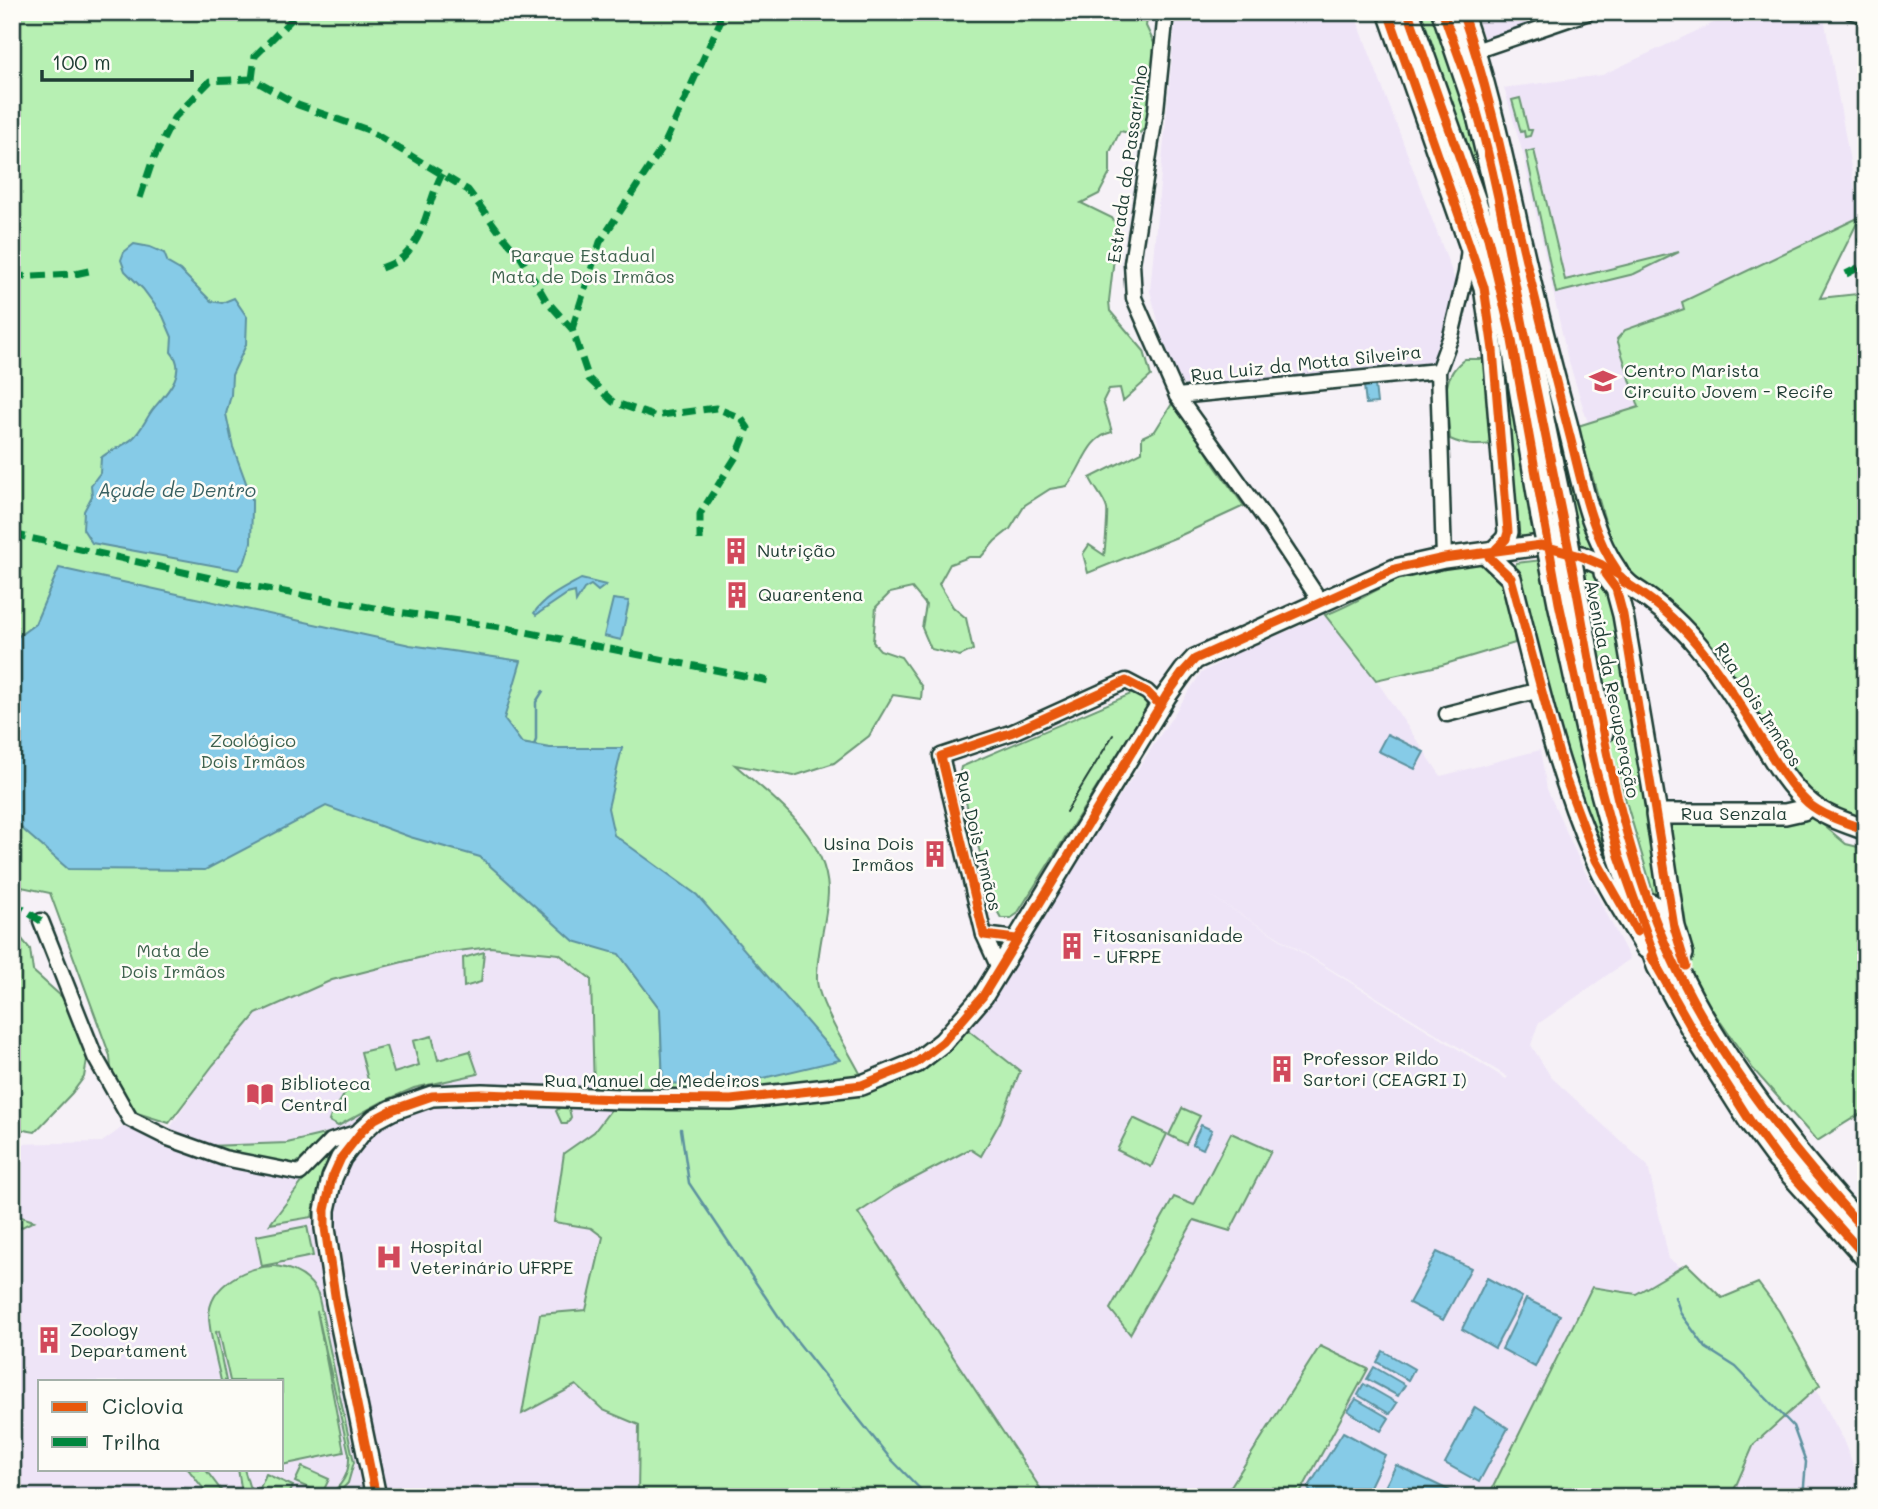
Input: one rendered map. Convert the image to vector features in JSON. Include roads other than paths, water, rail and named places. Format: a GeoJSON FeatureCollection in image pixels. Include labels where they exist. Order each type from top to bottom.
{"type":"FeatureCollection","features":[{"type":"Feature","properties":{"kind":"highway","name":"Avenida da Recuperação"},"geometry":{"type":"LineString","coordinates":[[1408,12],[1488,238],[1552,517]]}},
{"type":"Feature","properties":{"kind":"highway","name":"Avenida da Recuperação"},"geometry":{"type":"LineString","coordinates":[[1443,12],[1477,112],[1492,174],[1595,767],[1636,905],[1658,965],[1696,1036],[1750,1121],[1778,1159],[1866,1257]]}},
{"type":"Feature","properties":{"kind":"highway"},"geometry":{"type":"LineString","coordinates":[[1484,287],[1511,335]]}},
{"type":"Feature","properties":{"kind":"highway","name":"Avenida da Recuperação"},"geometry":{"type":"LineString","coordinates":[[1568,602],[1622,813],[1657,923],[1718,1042],[1784,1137],[1866,1232]]}},
{"type":"Feature","properties":{"kind":"highway"},"geometry":{"type":"LineString","coordinates":[[1657,814],[1674,927],[1698,1006]]}},
{"type":"Feature","properties":{"kind":"main road"},"geometry":{"type":"LineString","coordinates":[[1388,12],[1484,287],[1493,350],[1508,531],[1506,539],[1488,553],[1511,578]]}},
{"type":"Feature","properties":{"kind":"main road","name":"Avenida da Recuperação"},"geometry":{"type":"LineString","coordinates":[[1462,12],[1501,147],[1597,559],[1616,589],[1624,620],[1657,814]]}},
{"type":"Feature","properties":{"kind":"main road"},"geometry":{"type":"LineString","coordinates":[[1508,531],[1520,551]]}},
{"type":"Feature","properties":{"kind":"main road","name":"Avenida da Recuperação"},"geometry":{"type":"LineString","coordinates":[[1520,551],[1510,566],[1511,578],[1566,780],[1596,860],[1614,896],[1658,965]]}},
{"type":"Feature","properties":{"kind":"main road","name":"Rua Dois Irmãos"},"geometry":{"type":"LineString","coordinates":[[1195,659],[1395,569],[1444,558],[1520,551],[1587,564],[1597,559],[1660,606],[1693,638],[1708,656],[1778,767],[1810,805],[1866,830]]}},
{"type":"Feature","properties":{"kind":"main road"},"geometry":{"type":"LineString","coordinates":[[1624,620],[1640,606],[1660,606]]}},
{"type":"Feature","properties":{"kind":"main road","name":"Rua Manuel de Medeiros"},"geometry":{"type":"LineString","coordinates":[[376,1497],[336,1302],[325,1228],[325,1210],[332,1178],[341,1158],[362,1131],[391,1110],[432,1096],[482,1094],[731,1100],[862,1086],[916,1063],[943,1042],[983,996],[1160,705],[1178,677],[1195,659]]}},
{"type":"Feature","properties":{"kind":"main road","name":"Rua Senzala"},"geometry":{"type":"LineString","coordinates":[[1657,814],[1785,814],[1803,810],[1810,805]]}},
{"type":"Feature","properties":{"kind":"street","name":"Estrada do Passarinho"},"geometry":{"type":"LineString","coordinates":[[1166,12],[1156,110],[1132,263],[1132,282],[1140,315],[1177,396],[1271,527],[1322,604]]}},
{"type":"Feature","properties":{"kind":"street"},"geometry":{"type":"LineString","coordinates":[[1475,51],[1589,12]]}},
{"type":"Feature","properties":{"kind":"street"},"geometry":{"type":"LineString","coordinates":[[1853,12],[1866,15]]}},
{"type":"Feature","properties":{"kind":"street"},"geometry":{"type":"LineString","coordinates":[[1444,558],[1438,370],[1446,354],[1453,328],[1466,273],[1469,244]]}},
{"type":"Feature","properties":{"kind":"street","name":"Rua Luiz da Motta Silveira"},"geometry":{"type":"LineString","coordinates":[[1177,396],[1438,370]]}},
{"type":"Feature","properties":{"kind":"street","name":"Rua Dois Irmãos"},"geometry":{"type":"LineString","coordinates":[[999,968],[985,935],[941,756],[1034,724],[1126,681],[1147,692],[1160,705]]}},
{"type":"Feature","properties":{"kind":"street"},"geometry":{"type":"LineString","coordinates":[[1447,713],[1540,690]]}},
{"type":"Feature","properties":{"kind":"street","name":"Rua Manuel de Medeiros"},"geometry":{"type":"LineString","coordinates":[[41,921],[95,1057],[130,1119],[168,1138],[223,1158],[300,1173],[331,1141],[362,1131]]}},
{"type":"Feature","properties":{"kind":"street","name":"Rua Dois Irmãos"},"geometry":{"type":"LineString","coordinates":[[985,935],[1016,939]]}},
{"type":"Feature","properties":{"kind":"water","name":"Açude de Dentro"},"geometry":{"type":"Polygon","coordinates":[[[134,244],[164,253],[168,263],[180,270],[211,301],[222,303],[234,298],[247,317],[246,345],[232,375],[226,414],[233,447],[252,499],[251,542],[245,561],[238,570],[92,543],[83,529],[84,511],[92,496],[91,485],[100,473],[101,458],[129,442],[170,389],[177,374],[176,359],[171,352],[172,337],[163,316],[143,289],[125,271],[121,260],[124,252],[134,244]]]}},
{"type":"Feature","properties":{"kind":"water"},"geometry":{"type":"Polygon","coordinates":[[[1375,385],[1377,403],[1366,404],[1364,386],[1375,385]]]}},
{"type":"Feature","properties":{"kind":"water"},"geometry":{"type":"Polygon","coordinates":[[[59,568],[410,645],[521,661],[504,719],[522,743],[550,748],[622,748],[608,808],[614,835],[697,895],[840,1060],[734,1085],[663,1083],[660,1009],[619,954],[574,941],[480,857],[410,837],[326,806],[205,870],[68,869],[12,820],[12,641],[35,624],[59,568]]]}},
{"type":"Feature","properties":{"kind":"water"},"geometry":{"type":"Polygon","coordinates":[[[581,579],[606,585],[598,591],[591,585],[584,589],[576,602],[575,592],[567,594],[536,615],[534,613],[549,598],[581,579]]]}},
{"type":"Feature","properties":{"kind":"water"},"geometry":{"type":"Polygon","coordinates":[[[613,599],[629,601],[621,640],[604,636],[613,599]]]}},
{"type":"Feature","properties":{"kind":"water"},"geometry":{"type":"Polygon","coordinates":[[[1387,734],[1424,752],[1415,769],[1378,751],[1387,734]]]}},
{"type":"Feature","properties":{"kind":"water"},"geometry":{"type":"Polygon","coordinates":[[[1201,1125],[1212,1130],[1203,1149],[1192,1144],[1201,1125]]]}},
{"type":"Feature","properties":{"kind":"water"},"geometry":{"type":"Polygon","coordinates":[[[1437,1252],[1471,1268],[1443,1320],[1409,1303],[1437,1252]]]}},
{"type":"Feature","properties":{"kind":"water"},"geometry":{"type":"Polygon","coordinates":[[[1487,1278],[1522,1297],[1495,1348],[1462,1329],[1487,1278]]]}},
{"type":"Feature","properties":{"kind":"water"},"geometry":{"type":"Polygon","coordinates":[[[1526,1299],[1560,1315],[1535,1367],[1502,1349],[1526,1299]]]}},
{"type":"Feature","properties":{"kind":"water"},"geometry":{"type":"Polygon","coordinates":[[[1383,1351],[1414,1369],[1408,1380],[1377,1362],[1383,1351]]]}},
{"type":"Feature","properties":{"kind":"water"},"geometry":{"type":"Polygon","coordinates":[[[1374,1367],[1405,1385],[1398,1396],[1367,1379],[1374,1367]]]}},
{"type":"Feature","properties":{"kind":"water"},"geometry":{"type":"Polygon","coordinates":[[[1364,1384],[1397,1403],[1390,1414],[1358,1395],[1364,1384]]]}},
{"type":"Feature","properties":{"kind":"water"},"geometry":{"type":"Polygon","coordinates":[[[1356,1399],[1389,1418],[1381,1431],[1348,1411],[1356,1399]]]}},
{"type":"Feature","properties":{"kind":"water"},"geometry":{"type":"Polygon","coordinates":[[[1475,1407],[1508,1428],[1479,1482],[1445,1463],[1475,1407]]]}},
{"type":"Feature","properties":{"kind":"water"},"geometry":{"type":"Polygon","coordinates":[[[1343,1432],[1385,1455],[1365,1497],[1313,1497],[1308,1488],[1343,1432]]]}},
{"type":"Feature","properties":{"kind":"water"},"geometry":{"type":"Polygon","coordinates":[[[1396,1465],[1463,1497],[1380,1497],[1396,1465]]]}},
{"type":"Feature","properties":{"kind":"waterway"},"geometry":{"type":"LineString","coordinates":[[534,745],[536,702],[543,691]]}},
{"type":"Feature","properties":{"kind":"waterway"},"geometry":{"type":"LineString","coordinates":[[681,1129],[689,1183],[785,1326],[889,1457],[928,1497]]}},
{"type":"Feature","properties":{"kind":"waterway"},"geometry":{"type":"LineString","coordinates":[[1675,1297],[1681,1314],[1706,1348],[1736,1367],[1793,1426],[1806,1462],[1803,1497]]}},
{"type":"Feature","properties":{"kind":"tram line"},"geometry":{"type":"LineString","coordinates":[[1066,812],[1113,735]]}},
{"type":"Feature","properties":{"kind":"place","name":"Centro Marista Circuito Jovem - Recife"},"geometry":{"type":"Point","coordinates":[1603,381]}},
{"type":"Feature","properties":{"kind":"place","name":"Nutrição"},"geometry":{"type":"Point","coordinates":[736,551]}},
{"type":"Feature","properties":{"kind":"place","name":"Quarentena"},"geometry":{"type":"Point","coordinates":[737,595]}},
{"type":"Feature","properties":{"kind":"place","name":"Usina Dois Irmãos"},"geometry":{"type":"Point","coordinates":[935,854]}},
{"type":"Feature","properties":{"kind":"place","name":"Fitosanisanidade - UFRPE"},"geometry":{"type":"Point","coordinates":[1072,946]}},
{"type":"Feature","properties":{"kind":"place","name":"Professor Rildo Sartori (CEAGRI I)"},"geometry":{"type":"Point","coordinates":[1282,1069]}},
{"type":"Feature","properties":{"kind":"place","name":"Biblioteca Central"},"geometry":{"type":"Point","coordinates":[260,1094]}},
{"type":"Feature","properties":{"kind":"place","name":"Hospital Veterinário UFRPE"},"geometry":{"type":"Point","coordinates":[389,1257]}},
{"type":"Feature","properties":{"kind":"place","name":"Zoology Departament"},"geometry":{"type":"Point","coordinates":[49,1340]}},
{"type":"Feature","properties":{"kind":"park label","name":"Parque Estadual Mata de Dois Irmãos"},"geometry":{"type":"Point","coordinates":[583,266]}},
{"type":"Feature","properties":{"kind":"park label","name":"Zoológico Dois Irmãos"},"geometry":{"type":"Point","coordinates":[253,751]}},
{"type":"Feature","properties":{"kind":"park label","name":"Mata de Dois Irmãos"},"geometry":{"type":"Point","coordinates":[173,961]}}]}
